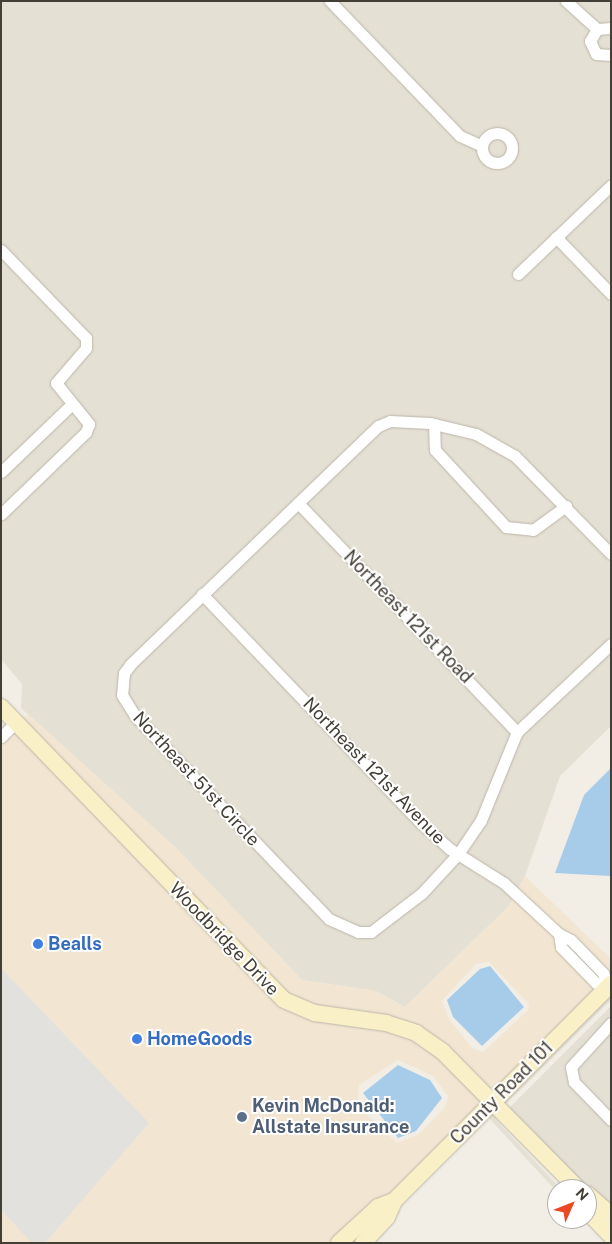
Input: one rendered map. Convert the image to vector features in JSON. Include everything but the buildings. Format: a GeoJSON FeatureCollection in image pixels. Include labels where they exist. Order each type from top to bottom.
{"type":"FeatureCollection","features":[{"type":"Feature","properties":{"kind":"street"},"geometry":{"type":"LineString","coordinates":[[330,1],[460,136],[482,146]]}},
{"type":"Feature","properties":{"kind":"street"},"geometry":{"type":"LineString","coordinates":[[566,1],[597,28],[611,28]]}},
{"type":"Feature","properties":{"kind":"street"},"geometry":{"type":"LineString","coordinates":[[597,28],[590,41],[593,50],[611,55]]}},
{"type":"Feature","properties":{"kind":"street"},"geometry":{"type":"LineString","coordinates":[[518,274],[611,185]]}},
{"type":"Feature","properties":{"kind":"street"},"geometry":{"type":"LineString","coordinates":[[556,237],[611,294]]}},
{"type":"Feature","properties":{"kind":"street"},"geometry":{"type":"LineString","coordinates":[[1,250],[86,338],[86,348],[56,379],[57,388],[88,421],[87,430],[1,514]]}},
{"type":"Feature","properties":{"kind":"street"},"geometry":{"type":"LineString","coordinates":[[1,472],[72,404]]}},
{"type":"Feature","properties":{"kind":"street","name":"Northeast 51st Circle"},"geometry":{"type":"LineString","coordinates":[[611,554],[515,456],[476,434],[434,424],[404,420],[378,426],[130,665],[124,673],[122,694],[146,728],[329,920],[358,932],[386,924],[458,854],[481,820],[518,732],[611,644]]}},
{"type":"Feature","properties":{"kind":"street"},"geometry":{"type":"LineString","coordinates":[[434,424],[435,450],[506,527],[533,530],[566,506]]}},
{"type":"Feature","properties":{"kind":"street","name":"Northeast 121st Road"},"geometry":{"type":"LineString","coordinates":[[298,503],[518,732]]}},
{"type":"Feature","properties":{"kind":"street","name":"Northeast 121st Avenue"},"geometry":{"type":"LineString","coordinates":[[202,594],[422,824],[458,854],[504,883],[558,934],[561,947],[596,983],[609,986]]}},
{"type":"Feature","properties":{"kind":"street","name":"Woodbridge Drive"},"geometry":{"type":"LineString","coordinates":[[1,707],[284,1000],[315,1013],[386,1024],[416,1034],[443,1052],[566,1179]]}},
{"type":"Feature","properties":{"kind":"street"},"geometry":{"type":"LineString","coordinates":[[1,737],[15,723]]}},
{"type":"Feature","properties":{"kind":"street","name":"County Road 101"},"geometry":{"type":"LineString","coordinates":[[338,1243],[378,1207],[394,1200],[494,1103],[609,986]]}},
{"type":"Feature","properties":{"kind":"street"},"geometry":{"type":"LineString","coordinates":[[611,1023],[571,1067],[574,1082],[611,1120]]}},
{"type":"Feature","properties":{"kind":"street","name":"County Road 101"},"geometry":{"type":"LineString","coordinates":[[363,1243],[386,1217],[394,1200]]}},
{"type":"Feature","properties":{"kind":"street"},"geometry":{"type":"LineString","coordinates":[[597,1203],[611,1215]]}},
{"type":"Feature","properties":{"kind":"street"},"geometry":{"type":"LineString","coordinates":[[597,1221],[611,1236]]}},
{"type":"Feature","properties":{"kind":"shaded area"},"geometry":{"type":"Polygon","coordinates":[[[1,1],[611,1],[611,726],[560,776],[525,876],[508,907],[405,1007],[376,991],[302,980],[175,847],[21,708],[22,684],[1,659],[1,1]]]}},
{"type":"Feature","properties":{"kind":"shaded area"},"geometry":{"type":"Polygon","coordinates":[[[28,714],[175,847],[302,980],[376,991],[405,1007],[508,907],[525,876],[611,959],[611,977],[494,1095],[447,1048],[287,995],[21,720],[28,714]],[[489,962],[476,964],[442,1001],[449,1019],[472,1048],[483,1052],[528,1010],[529,1004],[489,962]]]}},
{"type":"Feature","properties":{"kind":"shaded area"},"geometry":{"type":"Polygon","coordinates":[[[12,728],[313,1019],[385,1029],[413,1039],[439,1056],[486,1104],[393,1194],[374,1203],[330,1243],[1,1243],[1,738],[12,728]],[[398,1060],[359,1085],[358,1106],[397,1143],[419,1134],[445,1107],[448,1096],[433,1076],[398,1060]]]}},
{"type":"Feature","properties":{"kind":"shaded area"},"geometry":{"type":"Polygon","coordinates":[[[1,968],[149,1123],[45,1243],[32,1243],[1,1210],[1,968]]]}},
{"type":"Feature","properties":{"kind":"shaded area"},"geometry":{"type":"Polygon","coordinates":[[[611,992],[611,1000],[504,1106],[501,1103],[611,992]]]}},
{"type":"Feature","properties":{"kind":"shaded area"},"geometry":{"type":"Polygon","coordinates":[[[611,1006],[611,1235],[597,1208],[597,1179],[575,1179],[500,1117],[611,1006]]]}},
{"type":"Feature","properties":{"kind":"shaded area"},"geometry":{"type":"Polygon","coordinates":[[[493,1111],[496,1120],[552,1179],[547,1179],[547,1181],[487,1116],[493,1111]]]}},
{"type":"Feature","properties":{"kind":"water"},"geometry":{"type":"Polygon","coordinates":[[[611,768],[611,876],[555,873],[584,795],[611,768]]]}},
{"type":"Feature","properties":{"kind":"water"},"geometry":{"type":"Polygon","coordinates":[[[490,966],[524,1007],[482,1046],[453,1017],[447,1000],[480,969],[490,966]]]}},
{"type":"Feature","properties":{"kind":"water"},"geometry":{"type":"Polygon","coordinates":[[[398,1065],[430,1080],[442,1098],[416,1131],[398,1138],[363,1093],[398,1065]]]}},
{"type":"Feature","properties":{"kind":"place","name":"Bealls"},"geometry":{"type":"Point","coordinates":[38,944]}},
{"type":"Feature","properties":{"kind":"place","name":"HomeGoods"},"geometry":{"type":"Point","coordinates":[137,1039]}},
{"type":"Feature","properties":{"kind":"place","name":"Kevin McDonald: Allstate Insurance"},"geometry":{"type":"Point","coordinates":[242,1117]}}]}
